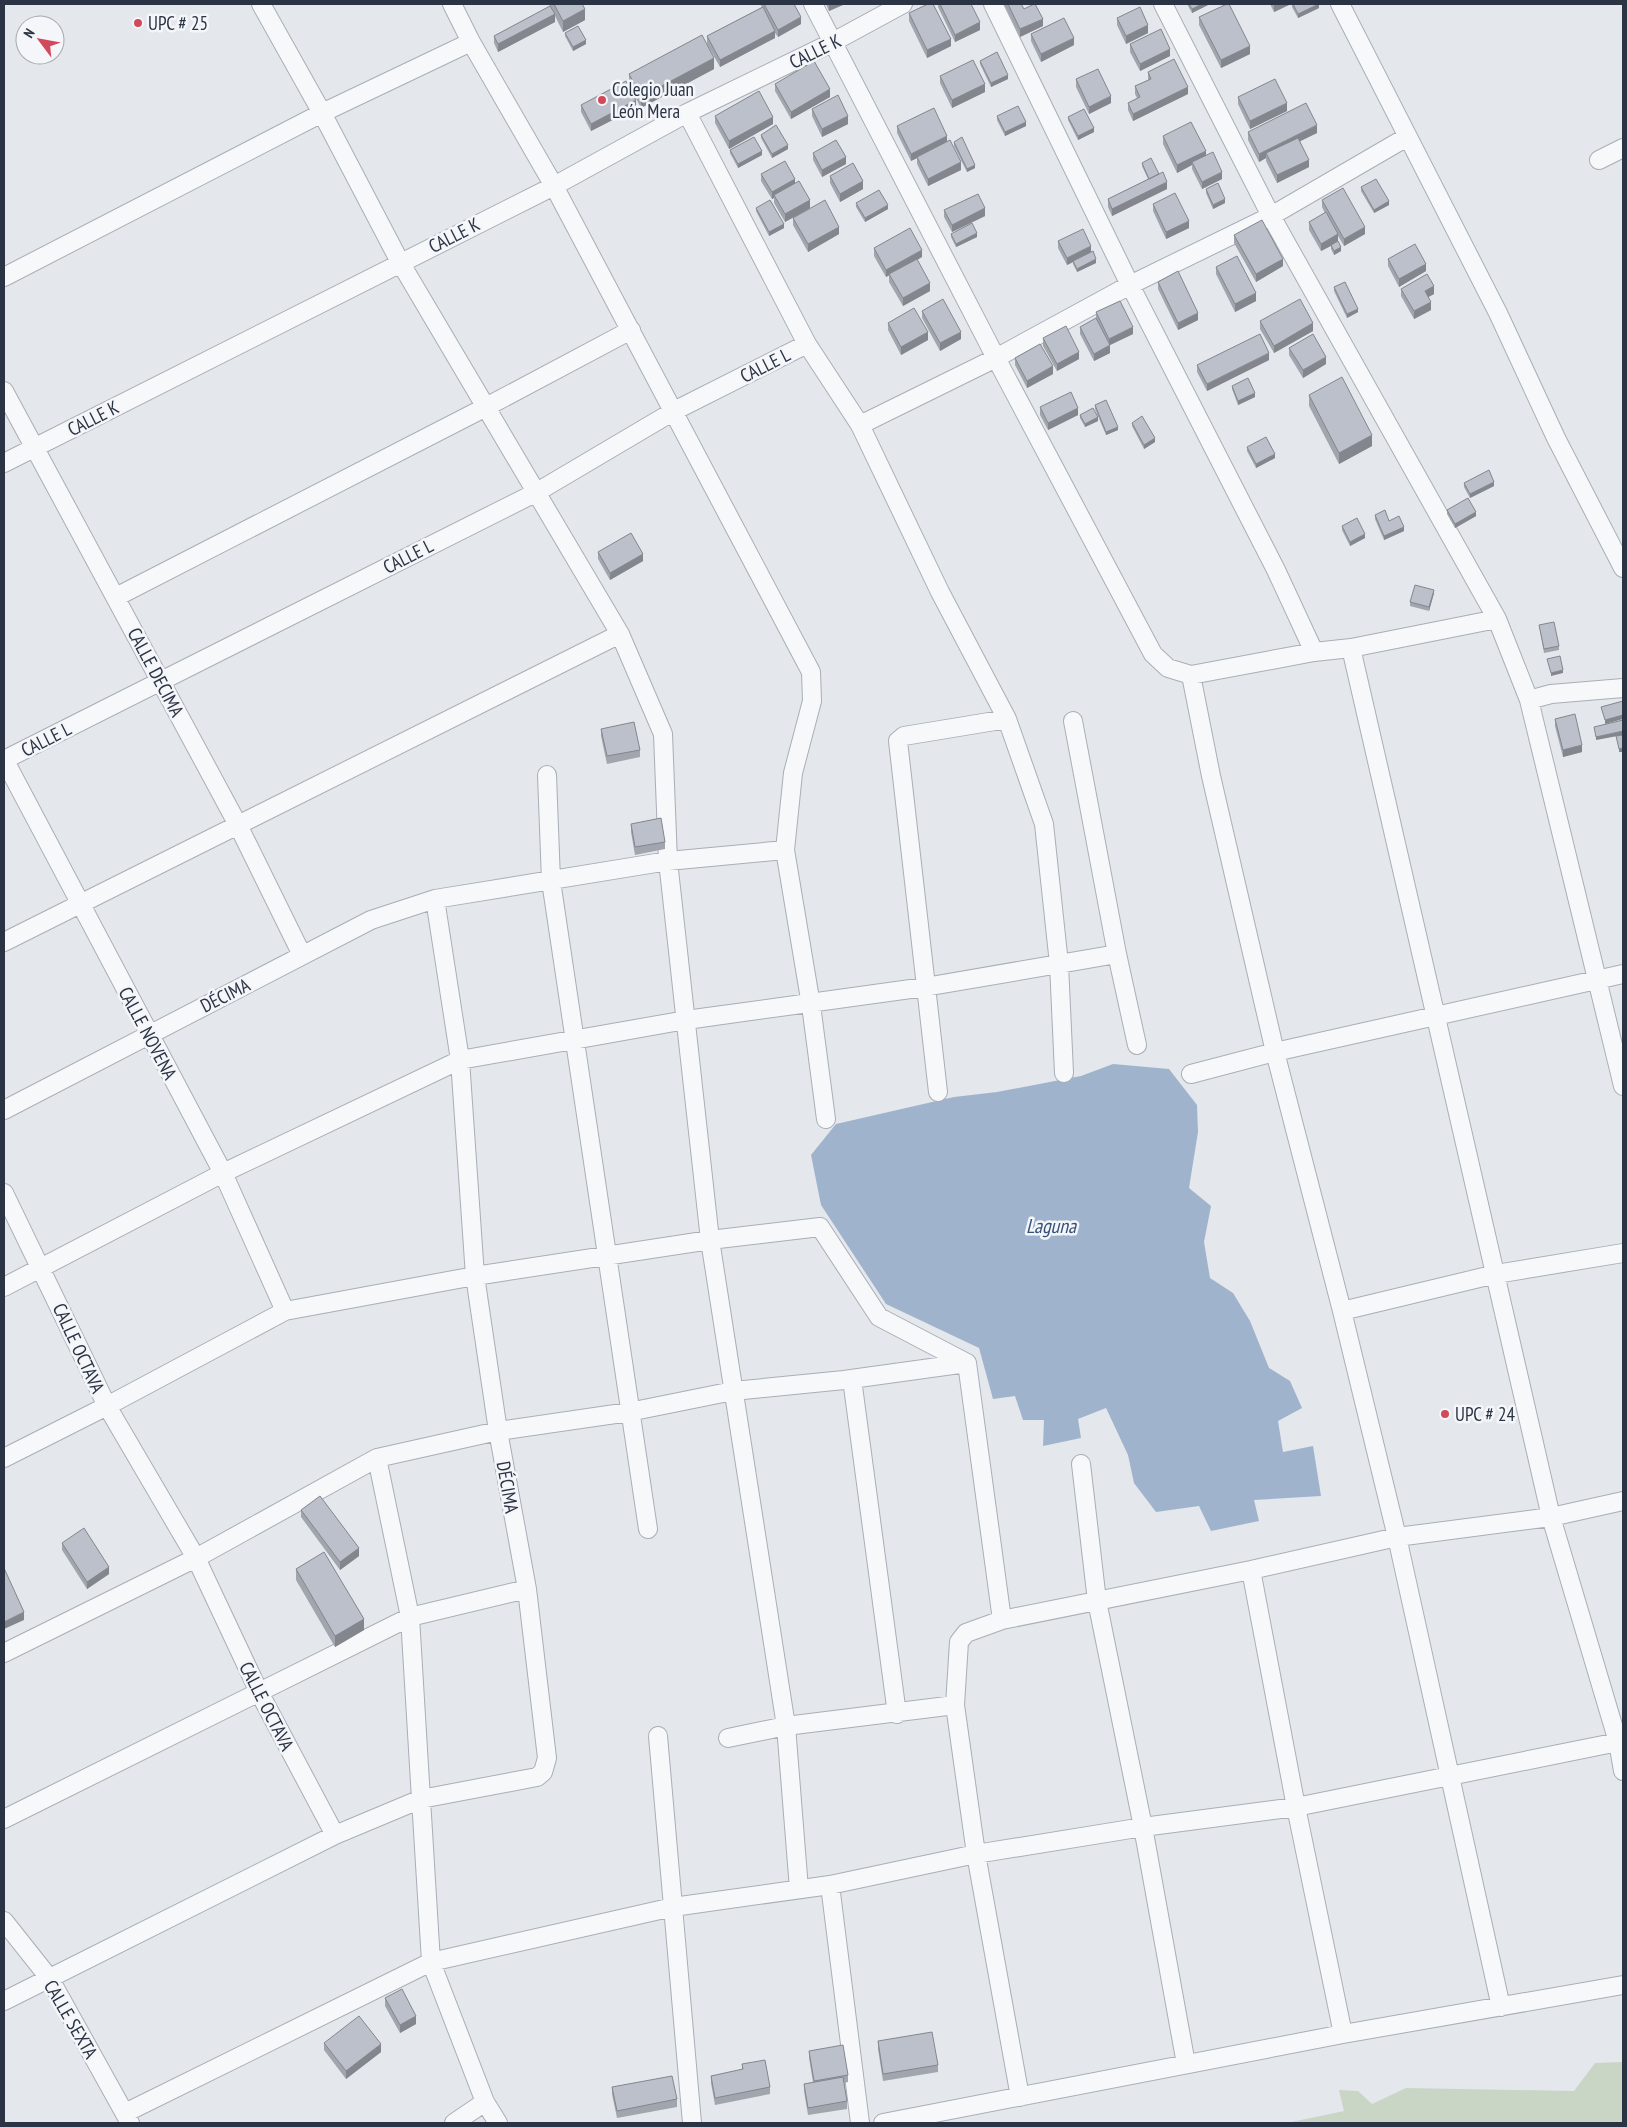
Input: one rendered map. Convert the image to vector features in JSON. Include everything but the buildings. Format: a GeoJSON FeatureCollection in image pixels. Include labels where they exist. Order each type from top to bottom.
{"type":"FeatureCollection","features":[{"type":"Feature","properties":{"kind":"street"},"geometry":{"type":"LineString","coordinates":[[261,4],[322,113],[400,262],[620,634],[663,734],[668,861],[710,1240],[786,1726],[799,1889]]}},
{"type":"Feature","properties":{"kind":"street"},"geometry":{"type":"LineString","coordinates":[[452,4],[471,42],[554,186],[812,672],[812,701],[793,773],[784,850],[811,1004],[826,1119]]}},
{"type":"Feature","properties":{"kind":"street"},"geometry":{"type":"LineString","coordinates":[[813,4],[996,358],[1153,654],[1168,668],[1191,675],[1314,652],[1352,648],[1497,619]]}},
{"type":"Feature","properties":{"kind":"street","name":"CALLE K"},"geometry":{"type":"LineString","coordinates":[[4,463],[554,186],[687,113],[833,42],[903,4]]}},
{"type":"Feature","properties":{"kind":"street"},"geometry":{"type":"LineString","coordinates":[[993,4],[1130,285],[1276,570],[1314,652]]}},
{"type":"Feature","properties":{"kind":"street"},"geometry":{"type":"LineString","coordinates":[[1163,4],[1271,216],[1497,619],[1529,700],[1623,1086]]}},
{"type":"Feature","properties":{"kind":"street"},"geometry":{"type":"LineString","coordinates":[[1340,4],[1498,314],[1556,438],[1623,568]]}},
{"type":"Feature","properties":{"kind":"street"},"geometry":{"type":"LineString","coordinates":[[4,277],[322,113],[471,42]]}},
{"type":"Feature","properties":{"kind":"street"},"geometry":{"type":"LineString","coordinates":[[687,113],[807,344],[860,425],[940,592],[1007,719],[1044,824],[1060,964],[1064,1073]]}},
{"type":"Feature","properties":{"kind":"street"},"geometry":{"type":"LineString","coordinates":[[860,425],[996,358],[1130,285],[1271,216],[1407,137]]}},
{"type":"Feature","properties":{"kind":"street"},"geometry":{"type":"LineString","coordinates":[[1599,160],[1623,148]]}},
{"type":"Feature","properties":{"kind":"street"},"geometry":{"type":"LineString","coordinates":[[116,597],[486,408],[631,330]]}},
{"type":"Feature","properties":{"kind":"street","name":"CALLE L"},"geometry":{"type":"LineString","coordinates":[[4,760],[537,492],[674,411],[807,344]]}},
{"type":"Feature","properties":{"kind":"street","name":"CALLE DECIMA"},"geometry":{"type":"LineString","coordinates":[[4,391],[36,447],[238,825],[302,956]]}},
{"type":"Feature","properties":{"kind":"street"},"geometry":{"type":"LineString","coordinates":[[4,942],[620,634]]}},
{"type":"Feature","properties":{"kind":"street"},"geometry":{"type":"LineString","coordinates":[[1352,648],[1550,1517],[1621,1741],[1623,1771]]}},
{"type":"Feature","properties":{"kind":"street"},"geometry":{"type":"LineString","coordinates":[[1191,675],[1275,1052],[1342,1311],[1397,1537],[1501,2007]]}},
{"type":"Feature","properties":{"kind":"street"},"geometry":{"type":"LineString","coordinates":[[1529,700],[1551,694],[1623,688]]}},
{"type":"Feature","properties":{"kind":"street"},"geometry":{"type":"LineString","coordinates":[[938,1092],[898,741],[904,736],[1007,719]]}},
{"type":"Feature","properties":{"kind":"street"},"geometry":{"type":"LineString","coordinates":[[1073,721],[1117,954],[1138,1045]]}},
{"type":"Feature","properties":{"kind":"street","name":"CALLE NOVENA"},"geometry":{"type":"LineString","coordinates":[[4,760],[223,1173],[285,1311]]}},
{"type":"Feature","properties":{"kind":"street"},"geometry":{"type":"LineString","coordinates":[[547,776],[551,881],[648,1529]]}},
{"type":"Feature","properties":{"kind":"street","name":"DÉCIMA"},"geometry":{"type":"LineString","coordinates":[[4,1110],[371,920],[435,899],[668,861],[784,850]]}},
{"type":"Feature","properties":{"kind":"street","name":"DÉCIMA"},"geometry":{"type":"LineString","coordinates":[[421,1799],[537,1777],[543,1772],[547,1758],[527,1589],[498,1431],[475,1276],[460,1060],[435,899]]}},
{"type":"Feature","properties":{"kind":"street"},"geometry":{"type":"LineString","coordinates":[[4,1287],[223,1173],[460,1060],[686,1020],[925,987],[1117,954]]}},
{"type":"Feature","properties":{"kind":"street"},"geometry":{"type":"LineString","coordinates":[[1191,1074],[1275,1052],[1623,974]]}},
{"type":"Feature","properties":{"kind":"street","name":"CALLE OCTAVA"},"geometry":{"type":"LineString","coordinates":[[4,1193],[42,1268],[107,1406],[196,1558],[259,1692],[335,1835]]}},
{"type":"Feature","properties":{"kind":"street"},"geometry":{"type":"LineString","coordinates":[[4,1458],[107,1406],[285,1311],[475,1276],[710,1240],[820,1227],[879,1318],[967,1362]]}},
{"type":"Feature","properties":{"kind":"street"},"geometry":{"type":"LineString","coordinates":[[1342,1311],[1496,1274],[1623,1254]]}},
{"type":"Feature","properties":{"kind":"street"},"geometry":{"type":"LineString","coordinates":[[4,1653],[196,1558],[377,1458],[498,1431],[629,1412],[734,1391],[852,1379],[967,1362]]}},
{"type":"Feature","properties":{"kind":"street"},"geometry":{"type":"LineString","coordinates":[[967,1362],[1002,1620]]}},
{"type":"Feature","properties":{"kind":"street"},"geometry":{"type":"LineString","coordinates":[[852,1379],[897,1714]]}},
{"type":"Feature","properties":{"kind":"street"},"geometry":{"type":"LineString","coordinates":[[377,1458],[410,1617],[431,1962],[485,2102],[498,2123]]}},
{"type":"Feature","properties":{"kind":"street"},"geometry":{"type":"LineString","coordinates":[[1081,1464],[1097,1601],[1143,1827],[1186,2064]]}},
{"type":"Feature","properties":{"kind":"street"},"geometry":{"type":"LineString","coordinates":[[1020,2096],[976,1854],[955,1705],[959,1642],[966,1633],[1002,1620],[1251,1570],[1397,1537],[1550,1517],[1623,1501]]}},
{"type":"Feature","properties":{"kind":"street"},"geometry":{"type":"LineString","coordinates":[[1251,1570],[1296,1807],[1343,2034]]}},
{"type":"Feature","properties":{"kind":"street"},"geometry":{"type":"LineString","coordinates":[[4,1819],[410,1617],[527,1589]]}},
{"type":"Feature","properties":{"kind":"street"},"geometry":{"type":"LineString","coordinates":[[728,1738],[786,1726],[897,1714],[955,1705]]}},
{"type":"Feature","properties":{"kind":"street"},"geometry":{"type":"LineString","coordinates":[[658,1736],[692,2123]]}},
{"type":"Feature","properties":{"kind":"street"},"geometry":{"type":"LineString","coordinates":[[128,2118],[431,1962],[673,1907],[830,1885],[976,1854],[1143,1827],[1296,1807],[1621,1741]]}},
{"type":"Feature","properties":{"kind":"street"},"geometry":{"type":"LineString","coordinates":[[4,2001],[50,1980],[335,1835],[421,1799]]}},
{"type":"Feature","properties":{"kind":"street"},"geometry":{"type":"LineString","coordinates":[[830,1885],[860,2123]]}},
{"type":"Feature","properties":{"kind":"street","name":"CALLE SEXTA"},"geometry":{"type":"LineString","coordinates":[[4,1921],[50,1980],[128,2118]]}},
{"type":"Feature","properties":{"kind":"street"},"geometry":{"type":"LineString","coordinates":[[883,2123],[1343,2034],[1623,1985]]}},
{"type":"Feature","properties":{"kind":"street"},"geometry":{"type":"LineString","coordinates":[[454,2123],[485,2102]]}},
{"type":"Feature","properties":{"kind":"green space"},"geometry":{"type":"Polygon","coordinates":[[[1623,2062],[1623,2123],[1287,2123],[1344,2111],[1339,2090],[1358,2091],[1372,2104],[1406,2088],[1574,2091],[1595,2063],[1623,2062]]]}},
{"type":"Feature","properties":{"kind":"water","name":"Laguna"},"geometry":{"type":"Polygon","coordinates":[[[1113,1064],[1169,1069],[1197,1105],[1198,1132],[1189,1188],[1211,1206],[1204,1242],[1210,1278],[1233,1293],[1250,1321],[1269,1368],[1290,1381],[1302,1408],[1278,1421],[1283,1452],[1313,1446],[1321,1496],[1254,1500],[1259,1521],[1211,1531],[1199,1506],[1156,1512],[1134,1483],[1128,1455],[1106,1408],[1078,1419],[1081,1438],[1043,1446],[1044,1420],[1023,1420],[1015,1396],[993,1399],[979,1348],[886,1304],[821,1205],[811,1155],[836,1124],[954,1097],[997,1092],[1081,1076],[1113,1064]]]}},
{"type":"Feature","properties":{"kind":"place","name":"UPC # 25"},"geometry":{"type":"Point","coordinates":[138,23]}},
{"type":"Feature","properties":{"kind":"place","name":"Colegio Juan León Mera"},"geometry":{"type":"Point","coordinates":[602,100]}},
{"type":"Feature","properties":{"kind":"place","name":"UPC # 24"},"geometry":{"type":"Point","coordinates":[1445,1414]}}]}
